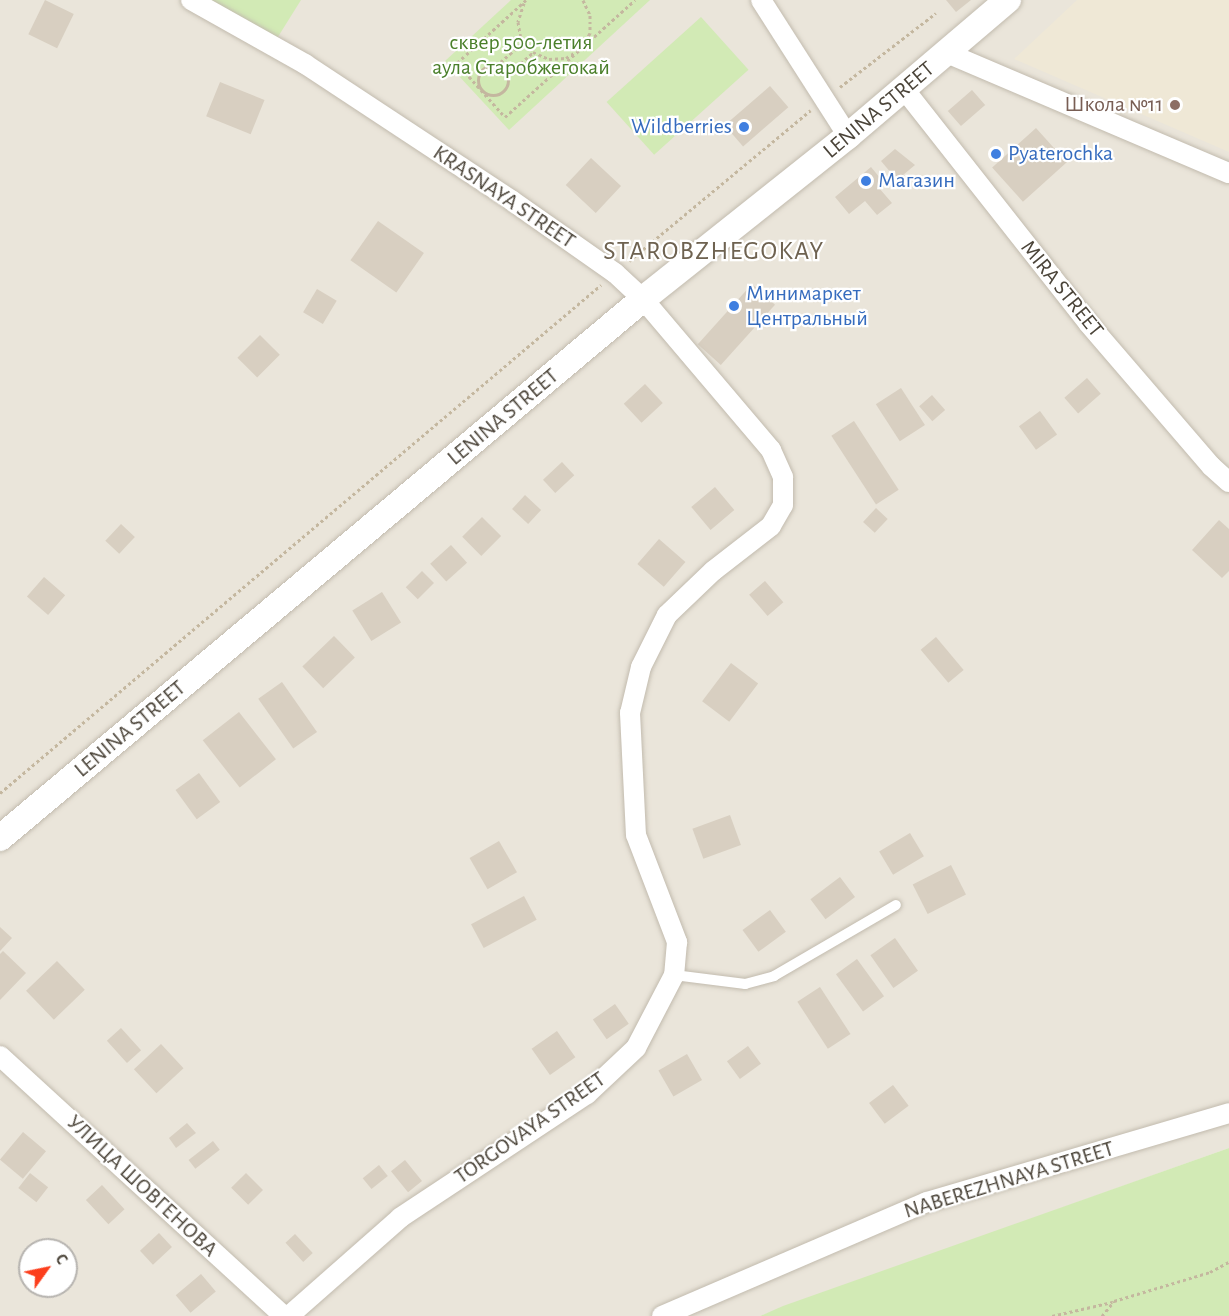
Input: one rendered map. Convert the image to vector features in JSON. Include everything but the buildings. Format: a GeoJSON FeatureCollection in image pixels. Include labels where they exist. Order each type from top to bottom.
{"type":"FeatureCollection","features":[{"type":"Feature","properties":{"kind":"street","name":"KRASNAYA STREET"},"geometry":{"type":"LineString","coordinates":[[191,0],[305,64],[511,200],[615,273],[643,299],[771,450]]}},
{"type":"Feature","properties":{"kind":"street"},"geometry":{"type":"LineString","coordinates":[[761,0],[848,136]]}},
{"type":"Feature","properties":{"kind":"street","name":"LENINA STREET"},"geometry":{"type":"LineString","coordinates":[[0,838],[643,299],[848,136],[1008,0]]}},
{"type":"Feature","properties":{"kind":"street"},"geometry":{"type":"LineString","coordinates":[[947,53],[1229,172]]}},
{"type":"Feature","properties":{"kind":"street","name":"MIRA STREET"},"geometry":{"type":"LineString","coordinates":[[904,89],[1088,323],[1211,466],[1229,482]]}},
{"type":"Feature","properties":{"kind":"street","name":"TORGOVAYA STREET"},"geometry":{"type":"LineString","coordinates":[[289,1316],[400,1218],[587,1094],[636,1048],[674,975],[677,942],[636,835],[630,713],[641,667],[667,615],[713,571],[771,526],[783,505],[783,477],[771,450]]}},
{"type":"Feature","properties":{"kind":"street","name":"УЛИЦА ШОВГЕНОВА"},"geometry":{"type":"LineString","coordinates":[[0,1056],[284,1316]]}},
{"type":"Feature","properties":{"kind":"street","name":"NABEREZHNAYA STREET"},"geometry":{"type":"LineString","coordinates":[[662,1316],[927,1202],[1229,1113]]}},
{"type":"Feature","properties":{"kind":"lane"},"geometry":{"type":"LineString","coordinates":[[674,975],[745,984],[774,976],[896,905]]}},
{"type":"Feature","properties":{"kind":"path"},"geometry":{"type":"LineString","coordinates":[[527,0],[522,5],[518,22],[524,42],[533,52],[549,59],[566,58],[581,49],[590,33],[590,15],[583,0]]}},
{"type":"Feature","properties":{"kind":"path"},"geometry":{"type":"LineString","coordinates":[[527,0],[457,63],[506,117],[635,0]]}},
{"type":"Feature","properties":{"kind":"path"},"geometry":{"type":"LineString","coordinates":[[0,793],[615,273],[824,99],[936,13]]}},
{"type":"Feature","properties":{"kind":"path"},"geometry":{"type":"LineString","coordinates":[[481,89],[479,74],[484,68],[496,66],[524,42]]}},
{"type":"Feature","properties":{"kind":"path"},"geometry":{"type":"LineString","coordinates":[[507,75],[533,52]]}},
{"type":"Feature","properties":{"kind":"path"},"geometry":{"type":"LineString","coordinates":[[481,89],[495,96],[508,87],[507,75],[496,66]]}},
{"type":"Feature","properties":{"kind":"path"},"geometry":{"type":"LineString","coordinates":[[1052,1316],[1081,1311],[1210,1272],[1229,1262]]}},
{"type":"Feature","properties":{"kind":"path"},"geometry":{"type":"LineString","coordinates":[[1102,1316],[1114,1301]]}},
{"type":"Feature","properties":{"kind":"shaded area"},"geometry":{"type":"Polygon","coordinates":[[[0,0],[1229,0],[1229,1148],[760,1316],[0,1316],[0,0]]]}},
{"type":"Feature","properties":{"kind":"shaded area","name":"Школа №11"},"geometry":{"type":"Polygon","coordinates":[[[1077,0],[1229,0],[1229,152],[1014,59],[1077,0]]]}},
{"type":"Feature","properties":{"kind":"green space"},"geometry":{"type":"Polygon","coordinates":[[[206,0],[301,0],[276,40],[206,0]]]}},
{"type":"Feature","properties":{"kind":"green space","name":"сквер 500-летия аула Старобжегокай"},"geometry":{"type":"Polygon","coordinates":[[[511,0],[650,0],[509,130],[445,61],[511,0]]]}},
{"type":"Feature","properties":{"kind":"green space"},"geometry":{"type":"Polygon","coordinates":[[[701,17],[749,70],[654,155],[607,102],[701,17]]]}},
{"type":"Feature","properties":{"kind":"green space"},"geometry":{"type":"Polygon","coordinates":[[[1229,1148],[1229,1316],[760,1316],[783,1306],[1229,1148]]]}},
{"type":"Feature","properties":{"kind":"place","name":"Школа №11"},"geometry":{"type":"Point","coordinates":[1175,105]}},
{"type":"Feature","properties":{"kind":"place","name":"Wildberries"},"geometry":{"type":"Point","coordinates":[744,127]}},
{"type":"Feature","properties":{"kind":"place","name":"Pyaterochka"},"geometry":{"type":"Point","coordinates":[996,154]}},
{"type":"Feature","properties":{"kind":"place","name":"Магазин"},"geometry":{"type":"Point","coordinates":[866,181]}},
{"type":"Feature","properties":{"kind":"place","name":"Минимаркет Центральный"},"geometry":{"type":"Point","coordinates":[734,306]}},
{"type":"Feature","properties":{"kind":"district","name":"STAROBZHEGOKAY"},"geometry":{"type":"Point","coordinates":[714,252]}}]}
